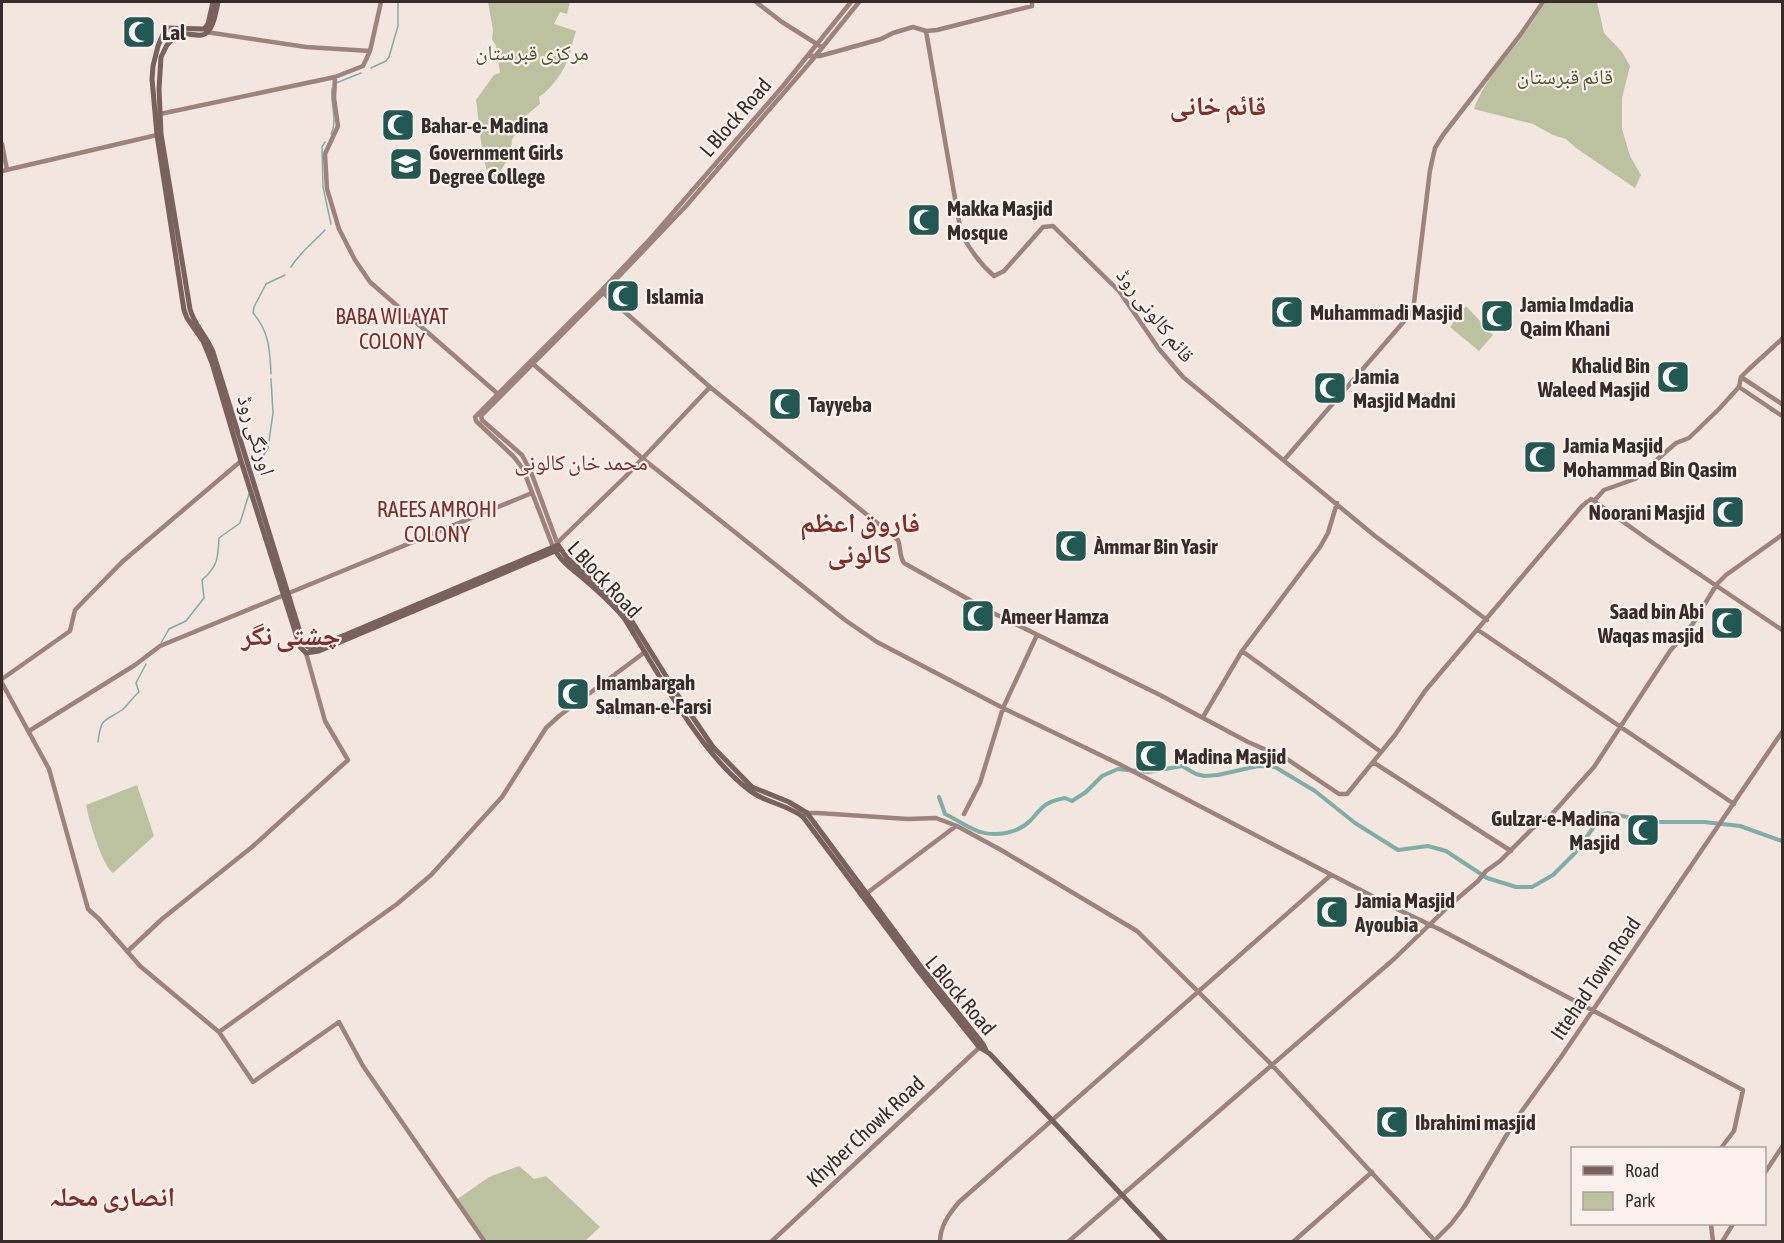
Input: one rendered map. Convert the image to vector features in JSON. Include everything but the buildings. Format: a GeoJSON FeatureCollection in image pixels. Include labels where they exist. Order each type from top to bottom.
{"type":"FeatureCollection","features":[{"type":"Feature","properties":{"kind":"main road"},"geometry":{"type":"LineString","coordinates":[[205,31],[213,2]]}},
{"type":"Feature","properties":{"kind":"main road"},"geometry":{"type":"LineString","coordinates":[[205,31],[211,28],[218,2]]}},
{"type":"Feature","properties":{"kind":"main road","name":"اورنگی روڈ"},"geometry":{"type":"LineString","coordinates":[[205,31],[175,27],[163,34],[153,66],[152,79],[157,135],[184,310],[203,341],[212,363],[241,461],[304,645],[313,649],[557,547]]}},
{"type":"Feature","properties":{"kind":"main road","name":"اورنگی روڈ"},"geometry":{"type":"LineString","coordinates":[[205,31],[202,35],[177,34],[163,51],[159,66],[161,134],[189,309],[194,322],[205,335],[213,352],[286,595],[296,638],[306,653]]}},
{"type":"Feature","properties":{"kind":"main road"},"geometry":{"type":"LineString","coordinates":[[306,653],[328,647],[557,547]]}},
{"type":"Feature","properties":{"kind":"main road","name":"L Block Road"},"geometry":{"type":"LineString","coordinates":[[557,547],[624,618],[709,750],[747,789],[805,815],[867,892],[982,1047]]}},
{"type":"Feature","properties":{"kind":"main road","name":"L Block Road"},"geometry":{"type":"LineString","coordinates":[[557,547],[619,604],[713,747],[760,793]]}},
{"type":"Feature","properties":{"kind":"main road","name":"L Block Road"},"geometry":{"type":"LineString","coordinates":[[805,815],[920,973],[982,1047]]}},
{"type":"Feature","properties":{"kind":"main road"},"geometry":{"type":"LineString","coordinates":[[982,1047],[1166,1242]]}},
{"type":"Feature","properties":{"kind":"street"},"geometry":{"type":"LineString","coordinates":[[160,114],[335,77],[363,66],[370,51],[381,2]]}},
{"type":"Feature","properties":{"kind":"street"},"geometry":{"type":"LineString","coordinates":[[756,2],[820,46]]}},
{"type":"Feature","properties":{"kind":"street","name":"L Block Road"},"geometry":{"type":"LineString","coordinates":[[557,547],[531,472],[522,455],[481,418],[686,206],[814,57],[851,2]]}},
{"type":"Feature","properties":{"kind":"street","name":"L Block Road"},"geometry":{"type":"LineString","coordinates":[[557,547],[518,462],[475,419],[476,415],[602,292],[683,202],[808,56],[820,46],[859,2]]}},
{"type":"Feature","properties":{"kind":"street"},"geometry":{"type":"LineString","coordinates":[[808,56],[814,57],[881,39],[913,27],[926,31],[937,30],[1032,6],[1032,2]]}},
{"type":"Feature","properties":{"kind":"street"},"geometry":{"type":"LineString","coordinates":[[1284,460],[1413,311],[1430,170],[1435,148],[1543,2]]}},
{"type":"Feature","properties":{"kind":"street"},"geometry":{"type":"LineString","coordinates":[[205,31],[306,47],[370,51]]}},
{"type":"Feature","properties":{"kind":"street","name":"قائم کالونی روڈ"},"geometry":{"type":"LineString","coordinates":[[926,31],[961,232],[973,255],[994,276],[1004,271],[1043,227],[1053,226],[1119,291],[1159,349],[1183,377],[1394,550],[1420,567],[1487,620]]}},
{"type":"Feature","properties":{"kind":"street"},"geometry":{"type":"LineString","coordinates":[[335,77],[334,98],[338,126],[325,154],[327,189],[339,229],[355,260],[370,282],[498,394]]}},
{"type":"Feature","properties":{"kind":"street"},"geometry":{"type":"LineString","coordinates":[[2,144],[4,171],[157,135]]}},
{"type":"Feature","properties":{"kind":"street"},"geometry":{"type":"LineString","coordinates":[[602,292],[710,387],[898,540],[901,547],[901,559],[904,563],[989,611],[1203,717],[1256,746],[1287,759],[1339,794],[1347,794],[1395,735],[1425,691],[1582,506],[1592,499],[1595,500],[1604,490],[1635,479],[1676,443],[1689,438],[1739,387],[1741,377],[1782,339]]}},
{"type":"Feature","properties":{"kind":"street"},"geometry":{"type":"LineString","coordinates":[[532,364],[642,458],[845,620],[877,642],[1431,925],[1743,1090],[1734,1131],[1722,1147]]}},
{"type":"Feature","properties":{"kind":"street"},"geometry":{"type":"LineString","coordinates":[[1741,377],[1782,404]]}},
{"type":"Feature","properties":{"kind":"street"},"geometry":{"type":"LineString","coordinates":[[557,547],[710,387]]}},
{"type":"Feature","properties":{"kind":"street"},"geometry":{"type":"LineString","coordinates":[[1739,387],[1782,416]]}},
{"type":"Feature","properties":{"kind":"street"},"geometry":{"type":"LineString","coordinates":[[241,461],[122,562],[75,610],[70,631],[2,681],[54,781],[88,909],[158,981],[219,1032],[253,1082],[339,1022],[363,1066],[485,1242]]}},
{"type":"Feature","properties":{"kind":"street"},"geometry":{"type":"LineString","coordinates":[[29,731],[135,665],[160,646],[532,493]]}},
{"type":"Feature","properties":{"kind":"street"},"geometry":{"type":"LineString","coordinates":[[1595,500],[1653,543],[1782,630]]}},
{"type":"Feature","properties":{"kind":"street"},"geometry":{"type":"LineString","coordinates":[[1203,717],[1242,651],[1320,547],[1328,533],[1337,503]]}},
{"type":"Feature","properties":{"kind":"street"},"geometry":{"type":"LineString","coordinates":[[1068,1242],[1431,925],[1486,871],[1511,851],[1533,828],[1552,814],[1591,771],[1670,651],[1692,625],[1717,585],[1726,575],[1782,535]]}},
{"type":"Feature","properties":{"kind":"street"},"geometry":{"type":"LineString","coordinates":[[1478,630],[1734,804]]}},
{"type":"Feature","properties":{"kind":"street"},"geometry":{"type":"LineString","coordinates":[[964,814],[980,783],[1003,708],[1037,635]]}},
{"type":"Feature","properties":{"kind":"street"},"geometry":{"type":"LineString","coordinates":[[219,1032],[397,904],[431,875],[502,797],[546,728],[645,651]]}},
{"type":"Feature","properties":{"kind":"street"},"geometry":{"type":"LineString","coordinates":[[1242,651],[1381,752]]}},
{"type":"Feature","properties":{"kind":"street","name":"اورنگی روڈ"},"geometry":{"type":"LineString","coordinates":[[128,951],[162,919],[252,847],[348,760],[325,721],[306,653]]}},
{"type":"Feature","properties":{"kind":"street","name":"Ittehad Town Road"},"geometry":{"type":"LineString","coordinates":[[1435,1241],[1464,1207],[1516,1119],[1782,732]]}},
{"type":"Feature","properties":{"kind":"street"},"geometry":{"type":"LineString","coordinates":[[1372,762],[1511,851]]}},
{"type":"Feature","properties":{"kind":"street"},"geometry":{"type":"LineString","coordinates":[[805,815],[936,818],[957,825],[1114,915],[1137,931],[1271,1064],[1435,1241]]}},
{"type":"Feature","properties":{"kind":"street"},"geometry":{"type":"LineString","coordinates":[[867,892],[957,825]]}},
{"type":"Feature","properties":{"kind":"street"},"geometry":{"type":"LineString","coordinates":[[940,1242],[947,1216],[959,1202],[1332,875]]}},
{"type":"Feature","properties":{"kind":"street","name":"Khyber Chowk Road"},"geometry":{"type":"LineString","coordinates":[[771,1242],[982,1047]]}},
{"type":"Feature","properties":{"kind":"street"},"geometry":{"type":"LineString","coordinates":[[1766,1171],[1782,1147]]}},
{"type":"Feature","properties":{"kind":"street"},"geometry":{"type":"LineString","coordinates":[[1293,1242],[1372,1172]]}},
{"type":"Feature","properties":{"kind":"street"},"geometry":{"type":"LineString","coordinates":[[1710,1225],[1713,1242]]}},
{"type":"Feature","properties":{"kind":"street"},"geometry":{"type":"LineString","coordinates":[[1722,1242],[1732,1225]]}},
{"type":"Feature","properties":{"kind":"green space","name":"مرکزی قبرستان"},"geometry":{"type":"Polygon","coordinates":[[[488,2],[570,2],[567,14],[560,12],[554,24],[576,31],[565,66],[553,84],[539,97],[540,104],[523,118],[512,140],[510,155],[493,184],[486,167],[476,100],[494,75],[500,73],[496,46],[492,39],[493,30],[488,2]]]}},
{"type":"Feature","properties":{"kind":"green space","name":"قائم قبرستان"},"geometry":{"type":"Polygon","coordinates":[[[1546,2],[1597,2],[1604,33],[1622,52],[1630,66],[1622,98],[1622,129],[1630,156],[1641,175],[1635,188],[1566,139],[1533,124],[1474,109],[1489,80],[1546,2]]]}},
{"type":"Feature","properties":{"kind":"green space"},"geometry":{"type":"Polygon","coordinates":[[[1466,306],[1493,335],[1479,351],[1450,327],[1466,306]]]}},
{"type":"Feature","properties":{"kind":"green space"},"geometry":{"type":"Polygon","coordinates":[[[137,785],[154,836],[113,873],[100,852],[86,805],[137,785]]]}},
{"type":"Feature","properties":{"kind":"green space"},"geometry":{"type":"Polygon","coordinates":[[[519,1166],[534,1179],[546,1176],[600,1227],[585,1241],[485,1241],[456,1200],[489,1177],[519,1166]]]}},
{"type":"Feature","properties":{"kind":"waterway"},"geometry":{"type":"LineString","coordinates":[[371,68],[386,61],[389,57],[398,26],[398,2]]}},
{"type":"Feature","properties":{"kind":"waterway"},"geometry":{"type":"LineString","coordinates":[[336,83],[361,73]]}},
{"type":"Feature","properties":{"kind":"waterway"},"geometry":{"type":"LineString","coordinates":[[331,134],[334,123],[332,88]]}},
{"type":"Feature","properties":{"kind":"waterway"},"geometry":{"type":"LineString","coordinates":[[325,142],[322,147],[323,187],[331,224]]}},
{"type":"Feature","properties":{"kind":"waterway"},"geometry":{"type":"LineString","coordinates":[[291,267],[325,230]]}},
{"type":"Feature","properties":{"kind":"waterway"},"geometry":{"type":"LineString","coordinates":[[271,374],[265,334],[253,313],[266,284],[285,275]]}},
{"type":"Feature","properties":{"kind":"waterway"},"geometry":{"type":"LineString","coordinates":[[260,472],[262,458],[268,448],[273,413],[271,379]]}},
{"type":"Feature","properties":{"kind":"waterway"},"geometry":{"type":"LineString","coordinates":[[161,643],[169,629],[186,621],[204,598],[202,580],[216,561],[219,538],[240,523],[249,494]]}},
{"type":"Feature","properties":{"kind":"waterway"},"geometry":{"type":"LineString","coordinates":[[98,742],[100,728],[104,721],[122,710],[139,692],[136,683],[146,664]]}},
{"type":"Feature","properties":{"kind":"waterway"},"geometry":{"type":"LineString","coordinates":[[939,797],[945,814],[974,830],[997,834],[1022,827],[1053,801],[1065,798],[1072,801],[1086,792],[1102,776],[1118,769],[1148,772],[1182,766],[1204,776],[1258,766],[1275,767],[1315,791],[1355,823],[1398,850],[1428,846],[1446,851],[1487,878],[1516,887],[1532,887],[1553,875],[1575,853],[1603,814],[1608,813],[1651,822],[1704,822],[1740,826],[1782,841]]}},
{"type":"Feature","properties":{"kind":"place","name":"Lal"},"geometry":{"type":"Point","coordinates":[139,32]}},
{"type":"Feature","properties":{"kind":"place","name":"Bahar-e- Madina"},"geometry":{"type":"Point","coordinates":[398,125]}},
{"type":"Feature","properties":{"kind":"place","name":"Government Girls Degree College"},"geometry":{"type":"Point","coordinates":[406,164]}},
{"type":"Feature","properties":{"kind":"place","name":"Makka Masjid Mosque"},"geometry":{"type":"Point","coordinates":[924,220]}},
{"type":"Feature","properties":{"kind":"place","name":"Islamia"},"geometry":{"type":"Point","coordinates":[623,296]}},
{"type":"Feature","properties":{"kind":"place","name":"Muhammadi Masjid"},"geometry":{"type":"Point","coordinates":[1287,312]}},
{"type":"Feature","properties":{"kind":"place","name":"Jamia Imdadia Qaim Khani"},"geometry":{"type":"Point","coordinates":[1497,316]}},
{"type":"Feature","properties":{"kind":"place","name":"Khalid Bin Waleed Masjid"},"geometry":{"type":"Point","coordinates":[1673,377]}},
{"type":"Feature","properties":{"kind":"place","name":"Jamia Masjid Madni"},"geometry":{"type":"Point","coordinates":[1330,388]}},
{"type":"Feature","properties":{"kind":"place","name":"Tayyeba"},"geometry":{"type":"Point","coordinates":[785,404]}},
{"type":"Feature","properties":{"kind":"place","name":"Jamia Masjid Mohammad Bin Qasim"},"geometry":{"type":"Point","coordinates":[1540,457]}},
{"type":"Feature","properties":{"kind":"place","name":"Noorani Masjid"},"geometry":{"type":"Point","coordinates":[1728,512]}},
{"type":"Feature","properties":{"kind":"place","name":"Àmmar Bin Yasir"},"geometry":{"type":"Point","coordinates":[1071,546]}},
{"type":"Feature","properties":{"kind":"place","name":"Ameer Hamza"},"geometry":{"type":"Point","coordinates":[978,616]}},
{"type":"Feature","properties":{"kind":"place","name":"Saad bin Abi Waqas masjid"},"geometry":{"type":"Point","coordinates":[1727,623]}},
{"type":"Feature","properties":{"kind":"place","name":"Imambargah Salman-e-Farsi"},"geometry":{"type":"Point","coordinates":[573,694]}},
{"type":"Feature","properties":{"kind":"place","name":"Madina Masjid"},"geometry":{"type":"Point","coordinates":[1151,756]}},
{"type":"Feature","properties":{"kind":"place","name":"Gulzar-e-Madina Masjid"},"geometry":{"type":"Point","coordinates":[1643,830]}},
{"type":"Feature","properties":{"kind":"place","name":"Jamia Masjid Ayoubia"},"geometry":{"type":"Point","coordinates":[1332,912]}},
{"type":"Feature","properties":{"kind":"place","name":"Ibrahimi masjid"},"geometry":{"type":"Point","coordinates":[1392,1122]}},
{"type":"Feature","properties":{"kind":"district","name":"قائم خانى"},"geometry":{"type":"Point","coordinates":[1218,105]}},
{"type":"Feature","properties":{"kind":"district","name":"BABA WILAYAT COLONY"},"geometry":{"type":"Point","coordinates":[392,328]}},
{"type":"Feature","properties":{"kind":"district","name":"محمد خان کالونی"},"geometry":{"type":"Point","coordinates":[581,462]}},
{"type":"Feature","properties":{"kind":"district","name":"RAEES AMROHI COLONY"},"geometry":{"type":"Point","coordinates":[437,522]}},
{"type":"Feature","properties":{"kind":"district","name":"فاروق اعظم کالونی"},"geometry":{"type":"Point","coordinates":[860,538]}},
{"type":"Feature","properties":{"kind":"district","name":"چشتی نگر"},"geometry":{"type":"Point","coordinates":[291,635]}},
{"type":"Feature","properties":{"kind":"district","name":"انصاری محلہ"},"geometry":{"type":"Point","coordinates":[112,1196]}}]}
